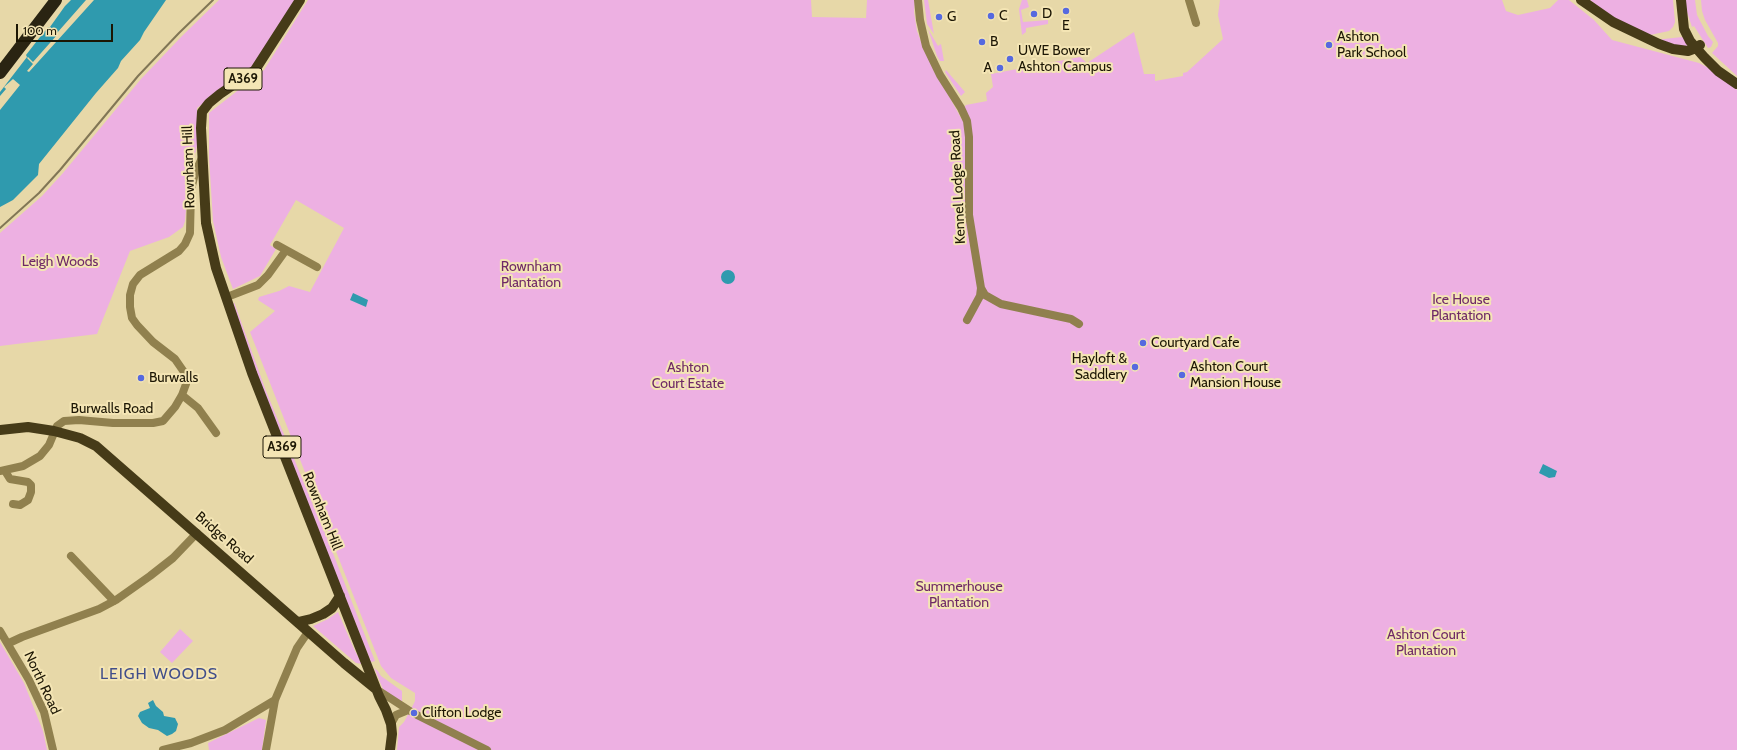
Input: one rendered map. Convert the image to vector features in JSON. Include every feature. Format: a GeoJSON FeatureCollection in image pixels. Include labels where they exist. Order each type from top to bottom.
{"type":"FeatureCollection","features":[{"type":"Feature","properties":{"kind":"highway"},"geometry":{"type":"LineString","coordinates":[[0,74],[56,0]]}},
{"type":"Feature","properties":{"kind":"main road","name":"Rownham Hill"},"geometry":{"type":"LineString","coordinates":[[300,0],[255,70],[220,94],[209,103],[202,112],[202,158],[206,223],[216,268],[252,373],[378,693]]}},
{"type":"Feature","properties":{"kind":"main road"},"geometry":{"type":"LineString","coordinates":[[1581,0],[1613,22],[1648,39],[1673,49],[1688,50],[1698,47]]}},
{"type":"Feature","properties":{"kind":"main road"},"geometry":{"type":"LineString","coordinates":[[1681,0],[1683,19],[1698,47],[1718,71],[1736,83]]}},
{"type":"Feature","properties":{"kind":"main road","name":"Bridge Road"},"geometry":{"type":"LineString","coordinates":[[0,430],[28,427],[42,429],[80,438],[96,446],[378,693]]}},
{"type":"Feature","properties":{"kind":"main road","name":"Bridge Road"},"geometry":{"type":"LineString","coordinates":[[0,434],[42,429]]}},
{"type":"Feature","properties":{"kind":"main road"},"geometry":{"type":"LineString","coordinates":[[298,622],[323,614],[332,608],[340,596]]}},
{"type":"Feature","properties":{"kind":"main road","name":"A369"},"geometry":{"type":"LineString","coordinates":[[378,693],[391,724],[392,734],[390,749]]}},
{"type":"Feature","properties":{"kind":"main road","name":"A369"},"geometry":{"type":"LineString","coordinates":[[378,693],[390,749]]}},
{"type":"Feature","properties":{"kind":"street","name":"Kennel Lodge Road"},"geometry":{"type":"LineString","coordinates":[[918,0],[920,20],[926,46],[967,120],[969,137],[969,215],[981,288],[980,296],[967,320]]}},
{"type":"Feature","properties":{"kind":"street"},"geometry":{"type":"LineString","coordinates":[[1189,0],[1196,23]]}},
{"type":"Feature","properties":{"kind":"street","name":"Burwalls Road"},"geometry":{"type":"LineString","coordinates":[[54,431],[62,422],[67,420],[113,423],[162,422],[175,407],[182,395],[186,384],[184,372],[175,359],[153,342],[132,318],[130,294],[140,275],[179,251],[185,244],[190,233],[191,190],[202,158]]}},
{"type":"Feature","properties":{"kind":"street"},"geometry":{"type":"LineString","coordinates":[[277,245],[317,267]]}},
{"type":"Feature","properties":{"kind":"street"},"geometry":{"type":"LineString","coordinates":[[227,297],[258,285],[268,275],[286,250]]}},
{"type":"Feature","properties":{"kind":"street"},"geometry":{"type":"LineString","coordinates":[[981,288],[985,295],[1001,304],[1071,320],[1080,324]]}},
{"type":"Feature","properties":{"kind":"street"},"geometry":{"type":"LineString","coordinates":[[182,395],[198,408],[216,433]]}},
{"type":"Feature","properties":{"kind":"street"},"geometry":{"type":"LineString","coordinates":[[2,471],[23,466],[40,456],[49,445],[54,431]]}},
{"type":"Feature","properties":{"kind":"street"},"geometry":{"type":"LineString","coordinates":[[2,471],[10,479],[28,482],[31,485],[31,492],[28,500],[18,507]]}},
{"type":"Feature","properties":{"kind":"street"},"geometry":{"type":"LineString","coordinates":[[9,644],[22,637],[80,617],[114,601],[173,558],[197,533]]}},
{"type":"Feature","properties":{"kind":"street"},"geometry":{"type":"LineString","coordinates":[[71,556],[114,601]]}},
{"type":"Feature","properties":{"kind":"street","name":"North Road"},"geometry":{"type":"LineString","coordinates":[[0,631],[29,680],[44,712],[53,750]]}},
{"type":"Feature","properties":{"kind":"street"},"geometry":{"type":"LineString","coordinates":[[266,750],[275,700],[297,648],[308,632]]}},
{"type":"Feature","properties":{"kind":"street"},"geometry":{"type":"LineString","coordinates":[[378,693],[487,750]]}},
{"type":"Feature","properties":{"kind":"street"},"geometry":{"type":"LineString","coordinates":[[163,750],[191,743],[225,730],[275,700]]}},
{"type":"Feature","properties":{"kind":"street"},"geometry":{"type":"LineString","coordinates":[[391,724],[396,714],[412,712]]}},
{"type":"Feature","properties":{"kind":"green space","name":"Leigh Woods"},"geometry":{"type":"Polygon","coordinates":[[[219,0],[295,0],[252,68],[197,108],[198,141],[188,185],[185,221],[183,227],[169,237],[130,251],[97,334],[0,346],[0,233],[42,196],[141,79],[219,0]]]}},
{"type":"Feature","properties":{"kind":"green space","name":"Ashton Court Estate"},"geometry":{"type":"Polygon","coordinates":[[[308,0],[811,0],[812,17],[866,18],[867,0],[915,0],[914,12],[917,31],[925,52],[962,120],[966,105],[987,101],[986,93],[993,87],[991,74],[1080,57],[1087,63],[1134,32],[1144,74],[1155,74],[1155,81],[1183,76],[1183,73],[1187,72],[1223,39],[1218,15],[1220,0],[1502,0],[1506,11],[1518,15],[1550,8],[1558,0],[1569,0],[1594,20],[1612,40],[1699,63],[1720,74],[1737,90],[1737,750],[397,750],[399,727],[404,722],[415,701],[415,693],[391,678],[381,666],[250,332],[275,311],[258,300],[259,297],[279,291],[289,286],[310,292],[344,228],[296,200],[270,245],[276,249],[260,276],[233,289],[221,257],[213,221],[209,157],[209,113],[264,70],[308,0]]]}},
{"type":"Feature","properties":{"kind":"green space"},"geometry":{"type":"Polygon","coordinates":[[[924,0],[928,0],[934,34],[927,24],[924,0]]]}},
{"type":"Feature","properties":{"kind":"green space"},"geometry":{"type":"Polygon","coordinates":[[[1022,0],[1027,0],[1029,7],[1021,10],[1023,22],[1048,20],[1048,24],[1026,28],[1026,32],[1022,35],[1019,9],[1022,0]]]}},
{"type":"Feature","properties":{"kind":"green space"},"geometry":{"type":"Polygon","coordinates":[[[1590,0],[1673,0],[1675,22],[1669,31],[1650,35],[1614,19],[1590,0]]]}},
{"type":"Feature","properties":{"kind":"green space"},"geometry":{"type":"Polygon","coordinates":[[[1685,0],[1695,0],[1697,15],[1708,36],[1713,42],[1711,47],[1708,48],[1694,26],[1692,27],[1686,9],[1685,0]]]}},
{"type":"Feature","properties":{"kind":"green space"},"geometry":{"type":"Polygon","coordinates":[[[1701,0],[1737,0],[1737,76],[1712,53],[1718,46],[1718,43],[1705,20],[1701,0]]]}},
{"type":"Feature","properties":{"kind":"green space"},"geometry":{"type":"Polygon","coordinates":[[[928,29],[938,46],[941,44],[944,61],[940,61],[937,56],[928,29]]]}},
{"type":"Feature","properties":{"kind":"green space"},"geometry":{"type":"Polygon","coordinates":[[[1682,37],[1686,40],[1688,44],[1687,46],[1683,47],[1655,40],[1682,37]]]}},
{"type":"Feature","properties":{"kind":"green space"},"geometry":{"type":"Polygon","coordinates":[[[946,70],[965,92],[961,96],[945,72],[946,70]]]}},
{"type":"Feature","properties":{"kind":"green space"},"geometry":{"type":"Polygon","coordinates":[[[234,302],[266,391],[329,543],[375,661],[371,662],[275,424],[233,306],[234,302]]]}},
{"type":"Feature","properties":{"kind":"green space"},"geometry":{"type":"Polygon","coordinates":[[[338,612],[362,664],[356,663],[313,626],[328,619],[338,612]]]}},
{"type":"Feature","properties":{"kind":"green space"},"geometry":{"type":"Polygon","coordinates":[[[180,629],[193,641],[172,663],[160,652],[180,629]]]}},
{"type":"Feature","properties":{"kind":"green space"},"geometry":{"type":"Polygon","coordinates":[[[0,642],[24,683],[43,731],[47,750],[0,750],[0,642]]]}},
{"type":"Feature","properties":{"kind":"green space"},"geometry":{"type":"Polygon","coordinates":[[[374,668],[381,676],[402,691],[402,703],[383,689],[374,668]]]}},
{"type":"Feature","properties":{"kind":"green space"},"geometry":{"type":"Polygon","coordinates":[[[259,718],[266,720],[262,750],[209,750],[208,743],[259,718]]]}},
{"type":"Feature","properties":{"kind":"water"},"geometry":{"type":"Polygon","coordinates":[[[71,0],[166,0],[140,40],[121,61],[118,68],[39,164],[38,175],[13,200],[0,207],[0,92],[27,57],[26,55],[71,0]]]}},
{"type":"Feature","properties":{"kind":"water"},"geometry":{"type":"Polygon","coordinates":[[[728,270],[733,272],[735,277],[733,282],[728,284],[723,282],[721,277],[723,272],[728,270]]]}},
{"type":"Feature","properties":{"kind":"water"},"geometry":{"type":"Polygon","coordinates":[[[353,293],[368,300],[366,307],[350,300],[353,293]]]}},
{"type":"Feature","properties":{"kind":"water"},"geometry":{"type":"Polygon","coordinates":[[[1543,464],[1557,471],[1555,477],[1549,478],[1539,473],[1543,464]]]}},
{"type":"Feature","properties":{"kind":"water"},"geometry":{"type":"Polygon","coordinates":[[[153,700],[156,706],[163,712],[164,716],[175,718],[178,724],[176,731],[172,734],[167,736],[158,730],[149,728],[142,723],[138,716],[140,712],[150,708],[148,703],[153,700]]]}},
{"type":"Feature","properties":{"kind":"pier"},"geometry":{"type":"Polygon","coordinates":[[[86,0],[94,0],[29,72],[27,71],[33,64],[27,58],[28,57],[33,62],[57,35],[49,28],[50,27],[57,33],[86,0]]]}},
{"type":"Feature","properties":{"kind":"pier"},"geometry":{"type":"Polygon","coordinates":[[[13,79],[20,85],[0,110],[0,96],[6,89],[4,87],[13,79]]]}},
{"type":"Feature","properties":{"kind":"railway"},"geometry":{"type":"LineString","coordinates":[[0,228],[39,193],[138,76],[213,0]]}},
{"type":"Feature","properties":{"kind":"place","name":"E"},"geometry":{"type":"Point","coordinates":[1066,11]}},
{"type":"Feature","properties":{"kind":"place","name":"D"},"geometry":{"type":"Point","coordinates":[1034,14]}},
{"type":"Feature","properties":{"kind":"place","name":"C"},"geometry":{"type":"Point","coordinates":[991,16]}},
{"type":"Feature","properties":{"kind":"place","name":"G"},"geometry":{"type":"Point","coordinates":[939,17]}},
{"type":"Feature","properties":{"kind":"place","name":"B"},"geometry":{"type":"Point","coordinates":[982,42]}},
{"type":"Feature","properties":{"kind":"place","name":"Ashton Park School"},"geometry":{"type":"Point","coordinates":[1329,45]}},
{"type":"Feature","properties":{"kind":"place","name":"UWE Bower Ashton Campus"},"geometry":{"type":"Point","coordinates":[1010,59]}},
{"type":"Feature","properties":{"kind":"place","name":"A"},"geometry":{"type":"Point","coordinates":[1000,68]}},
{"type":"Feature","properties":{"kind":"place","name":"Courtyard Cafe"},"geometry":{"type":"Point","coordinates":[1143,343]}},
{"type":"Feature","properties":{"kind":"place","name":"Hayloft & Saddlery"},"geometry":{"type":"Point","coordinates":[1135,367]}},
{"type":"Feature","properties":{"kind":"place","name":"Ashton Court Mansion House"},"geometry":{"type":"Point","coordinates":[1182,375]}},
{"type":"Feature","properties":{"kind":"place","name":"Burwalls"},"geometry":{"type":"Point","coordinates":[141,378]}},
{"type":"Feature","properties":{"kind":"place","name":"Clifton Lodge"},"geometry":{"type":"Point","coordinates":[414,713]}},
{"type":"Feature","properties":{"kind":"district","name":"LEIGH WOODS"},"geometry":{"type":"Point","coordinates":[159,674]}},
{"type":"Feature","properties":{"kind":"park label","name":"Rownham Plantation"},"geometry":{"type":"Point","coordinates":[531,276]}},
{"type":"Feature","properties":{"kind":"park label","name":"Ice House Plantation"},"geometry":{"type":"Point","coordinates":[1461,308]}},
{"type":"Feature","properties":{"kind":"park label","name":"Summerhouse Plantation"},"geometry":{"type":"Point","coordinates":[959,596]}},
{"type":"Feature","properties":{"kind":"park label","name":"Ashton Court Plantation"},"geometry":{"type":"Point","coordinates":[1426,644]}}]}
